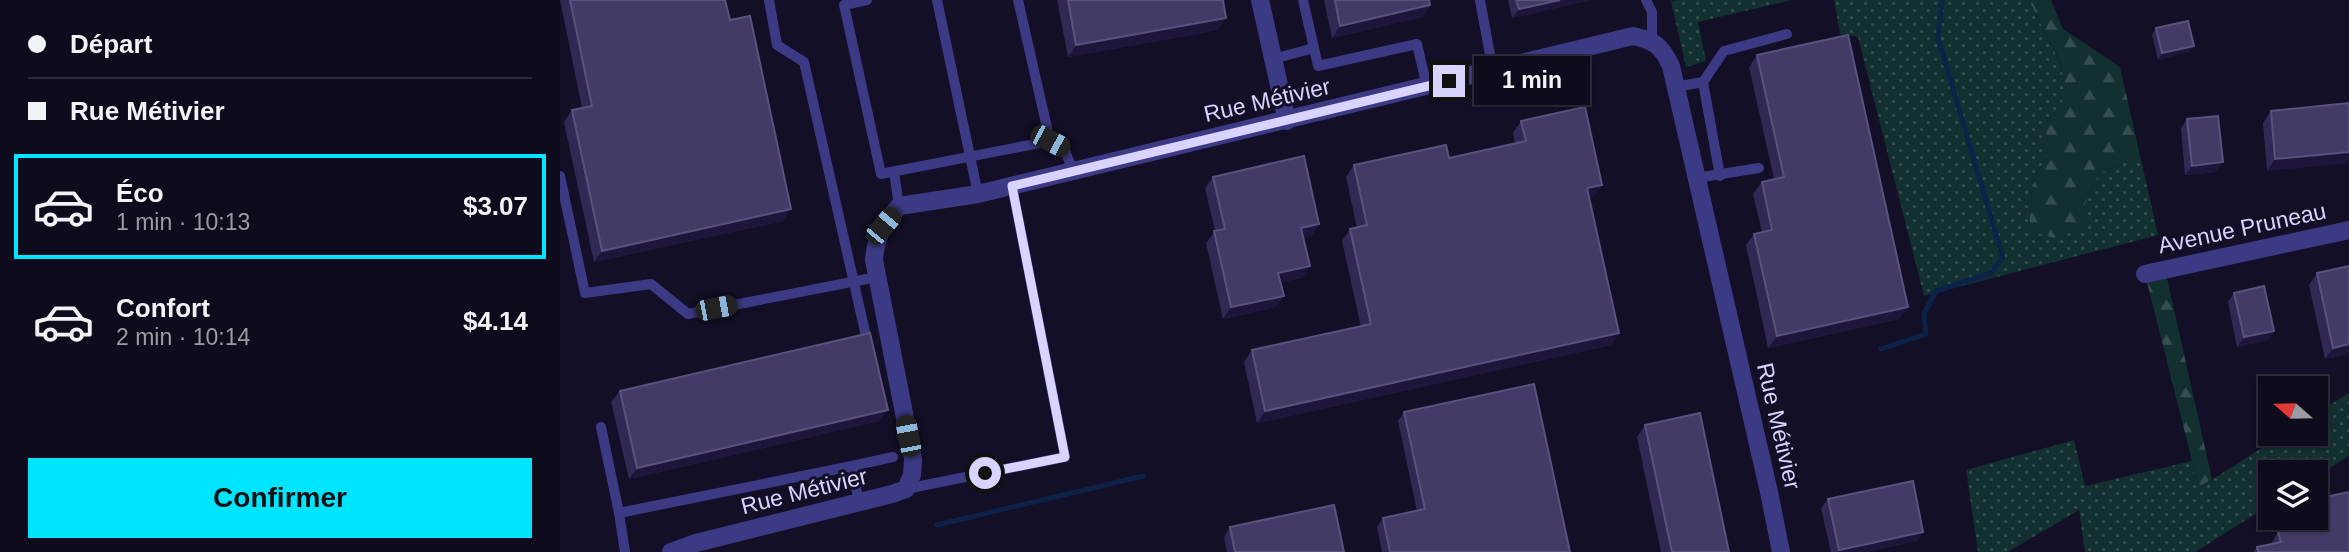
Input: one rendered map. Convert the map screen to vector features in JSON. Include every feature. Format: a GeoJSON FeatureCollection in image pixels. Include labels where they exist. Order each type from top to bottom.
{"type":"FeatureCollection","features":[{"type":"Feature","properties":{"kind":"street"},"geometry":{"type":"LineString","coordinates":[[1260,0],[1287,121]]}},
{"type":"Feature","properties":{"kind":"street","name":"Rue Métivier"},"geometry":{"type":"LineString","coordinates":[[899,206],[978,194],[1073,172],[1633,36],[1652,40],[1664,51],[1671,66],[1781,552]]}},
{"type":"Feature","properties":{"kind":"street"},"geometry":{"type":"LineString","coordinates":[[899,206],[883,226],[876,241],[874,260],[889,366],[913,459],[912,475],[906,489]]}},
{"type":"Feature","properties":{"kind":"street","name":"Avenue Pruneau"},"geometry":{"type":"LineString","coordinates":[[2145,274],[2349,230]]}},
{"type":"Feature","properties":{"kind":"street","name":"Rue Métivier"},"geometry":{"type":"LineString","coordinates":[[671,552],[696,543],[906,489]]}},
{"type":"Feature","properties":{"kind":"lane"},"geometry":{"type":"LineString","coordinates":[[769,0],[777,45],[804,62],[871,357]]}},
{"type":"Feature","properties":{"kind":"lane"},"geometry":{"type":"LineString","coordinates":[[867,0],[844,5],[881,174],[1050,141],[1064,148],[1073,172]]}},
{"type":"Feature","properties":{"kind":"lane"},"geometry":{"type":"LineString","coordinates":[[937,0],[978,194]]}},
{"type":"Feature","properties":{"kind":"lane"},"geometry":{"type":"LineString","coordinates":[[1018,0],[1050,141]]}},
{"type":"Feature","properties":{"kind":"lane"},"geometry":{"type":"LineString","coordinates":[[1303,0],[1318,66],[1417,44],[1427,87]]}},
{"type":"Feature","properties":{"kind":"lane"},"geometry":{"type":"LineString","coordinates":[[1480,0],[1493,71]]}},
{"type":"Feature","properties":{"kind":"lane"},"geometry":{"type":"LineString","coordinates":[[1646,0],[1652,12],[1652,40]]}},
{"type":"Feature","properties":{"kind":"lane"},"geometry":{"type":"LineString","coordinates":[[1720,176],[1703,82],[1724,51],[1787,34]]}},
{"type":"Feature","properties":{"kind":"lane"},"geometry":{"type":"LineString","coordinates":[[1273,58],[1314,48]]}},
{"type":"Feature","properties":{"kind":"lane"},"geometry":{"type":"LineString","coordinates":[[1675,87],[1703,82]]}},
{"type":"Feature","properties":{"kind":"lane"},"geometry":{"type":"LineString","coordinates":[[1696,178],[1759,168]]}},
{"type":"Feature","properties":{"kind":"lane"},"geometry":{"type":"LineString","coordinates":[[894,172],[899,206]]}},
{"type":"Feature","properties":{"kind":"lane"},"geometry":{"type":"LineString","coordinates":[[560,176],[585,293],[651,284],[688,314],[877,276]]}},
{"type":"Feature","properties":{"kind":"lane"},"geometry":{"type":"LineString","coordinates":[[906,489],[1065,457],[1012,186]]}},
{"type":"Feature","properties":{"kind":"lane"},"geometry":{"type":"LineString","coordinates":[[601,427],[625,552]]}},
{"type":"Feature","properties":{"kind":"lane"},"geometry":{"type":"LineString","coordinates":[[619,513],[893,457]]}},
{"type":"Feature","properties":{"kind":"lane"},"geometry":{"type":"LineString","coordinates":[[852,466],[859,503]]}},
{"type":"Feature","properties":{"kind":"green space"},"geometry":{"type":"Polygon","coordinates":[[[1792,0],[1698,22],[1706,61],[1686,67],[1671,1],[1792,0]]]}},
{"type":"Feature","properties":{"kind":"green space"},"geometry":{"type":"Polygon","coordinates":[[[1834,0],[2029,0],[2060,62],[2067,95],[2046,124],[2047,157],[2037,173],[2032,192],[2029,230],[2085,203],[2099,174],[2140,155],[2158,235],[1924,296],[1858,37],[1840,34],[1834,0]]]}},
{"type":"Feature","properties":{"kind":"green space"},"geometry":{"type":"Polygon","coordinates":[[[2029,0],[2051,0],[2063,29],[2120,67],[2140,155],[2099,174],[2085,203],[2085,228],[2054,238],[2029,230],[2032,192],[2037,173],[2047,157],[2046,124],[2067,95],[2060,61],[2029,0]]]}},
{"type":"Feature","properties":{"kind":"green space"},"geometry":{"type":"Polygon","coordinates":[[[2166,274],[2212,479],[2201,486],[2195,480],[2146,278],[2166,274]]]}},
{"type":"Feature","properties":{"kind":"green space"},"geometry":{"type":"Polygon","coordinates":[[[2349,393],[2349,456],[2328,469],[2328,460],[2258,460],[2258,513],[2195,552],[2085,552],[2079,510],[2008,552],[1978,552],[1966,470],[2074,440],[2085,486],[2192,461],[2195,480],[2202,486],[2265,446],[2328,446],[2328,406],[2349,393]]]}},
{"type":"Feature","properties":{"kind":"building"},"geometry":{"type":"Polygon","coordinates":[[[570,0],[725,0],[730,20],[750,16],[791,209],[602,251],[572,110],[592,106],[570,0]]]}},
{"type":"Feature","properties":{"kind":"building"},"geometry":{"type":"Polygon","coordinates":[[[1068,0],[1223,0],[1226,18],[1076,45],[1068,0]]]}},
{"type":"Feature","properties":{"kind":"building"},"geometry":{"type":"Polygon","coordinates":[[[1335,0],[1429,0],[1430,5],[1340,26],[1335,0]]]}},
{"type":"Feature","properties":{"kind":"building"},"geometry":{"type":"Polygon","coordinates":[[[1516,0],[1560,0],[1519,9],[1516,0]]]}},
{"type":"Feature","properties":{"kind":"building"},"geometry":{"type":"Polygon","coordinates":[[[2188,21],[2194,46],[2162,53],[2156,28],[2188,21]]]}},
{"type":"Feature","properties":{"kind":"building"},"geometry":{"type":"Polygon","coordinates":[[[1848,35],[1908,307],[1777,336],[1754,234],[1772,230],[1762,182],[1784,177],[1757,55],[1848,35]]]}},
{"type":"Feature","properties":{"kind":"building"},"geometry":{"type":"Polygon","coordinates":[[[2349,103],[2349,152],[2275,159],[2271,111],[2349,103]]]}},
{"type":"Feature","properties":{"kind":"building"},"geometry":{"type":"Polygon","coordinates":[[[1585,107],[1602,185],[1587,188],[1619,333],[1265,411],[1252,350],[1371,324],[1350,229],[1367,225],[1354,165],[1446,145],[1449,158],[1526,141],[1521,121],[1585,107]]]}},
{"type":"Feature","properties":{"kind":"building"},"geometry":{"type":"Polygon","coordinates":[[[2218,116],[2223,162],[2192,166],[2187,119],[2218,116]]]}},
{"type":"Feature","properties":{"kind":"building"},"geometry":{"type":"Polygon","coordinates":[[[1304,156],[1319,224],[1301,228],[1310,266],[1278,273],[1284,296],[1231,307],[1214,231],[1225,229],[1213,177],[1304,156]]]}},
{"type":"Feature","properties":{"kind":"building"},"geometry":{"type":"Polygon","coordinates":[[[2349,266],[2349,344],[2333,348],[2317,273],[2349,266]]]}},
{"type":"Feature","properties":{"kind":"building"},"geometry":{"type":"Polygon","coordinates":[[[2264,286],[2274,331],[2244,337],[2234,293],[2264,286]]]}},
{"type":"Feature","properties":{"kind":"building"},"geometry":{"type":"Polygon","coordinates":[[[870,333],[888,410],[637,468],[620,391],[870,333]]]}},
{"type":"Feature","properties":{"kind":"building"},"geometry":{"type":"Polygon","coordinates":[[[1534,384],[1570,552],[1390,552],[1383,518],[1425,509],[1404,412],[1534,384]]]}},
{"type":"Feature","properties":{"kind":"building"},"geometry":{"type":"Polygon","coordinates":[[[1700,413],[1729,552],[1672,552],[1645,425],[1700,413]]]}},
{"type":"Feature","properties":{"kind":"building"},"geometry":{"type":"Polygon","coordinates":[[[1913,481],[1923,532],[1839,550],[1828,499],[1913,481]]]}},
{"type":"Feature","properties":{"kind":"building"},"geometry":{"type":"Polygon","coordinates":[[[2349,492],[2349,552],[2258,552],[2257,547],[2281,542],[2278,532],[2328,530],[2328,496],[2349,492]]]}},
{"type":"Feature","properties":{"kind":"building"},"geometry":{"type":"Polygon","coordinates":[[[1334,505],[1344,552],[1235,552],[1230,527],[1334,505]]]}},
{"type":"Feature","properties":{"kind":"waterway"},"geometry":{"type":"LineString","coordinates":[[1881,349],[1926,334],[1924,314],[1936,291],[1991,273],[2003,258],[1938,38],[1942,0]]}},
{"type":"Feature","properties":{"kind":"waterway"},"geometry":{"type":"LineString","coordinates":[[937,525],[1143,476]]}},
{"type":"Feature","properties":{"kind":"route"},"geometry":{"type":"LineString","coordinates":[[985,473],[1065,457],[1012,186],[1449,81]]}}]}
